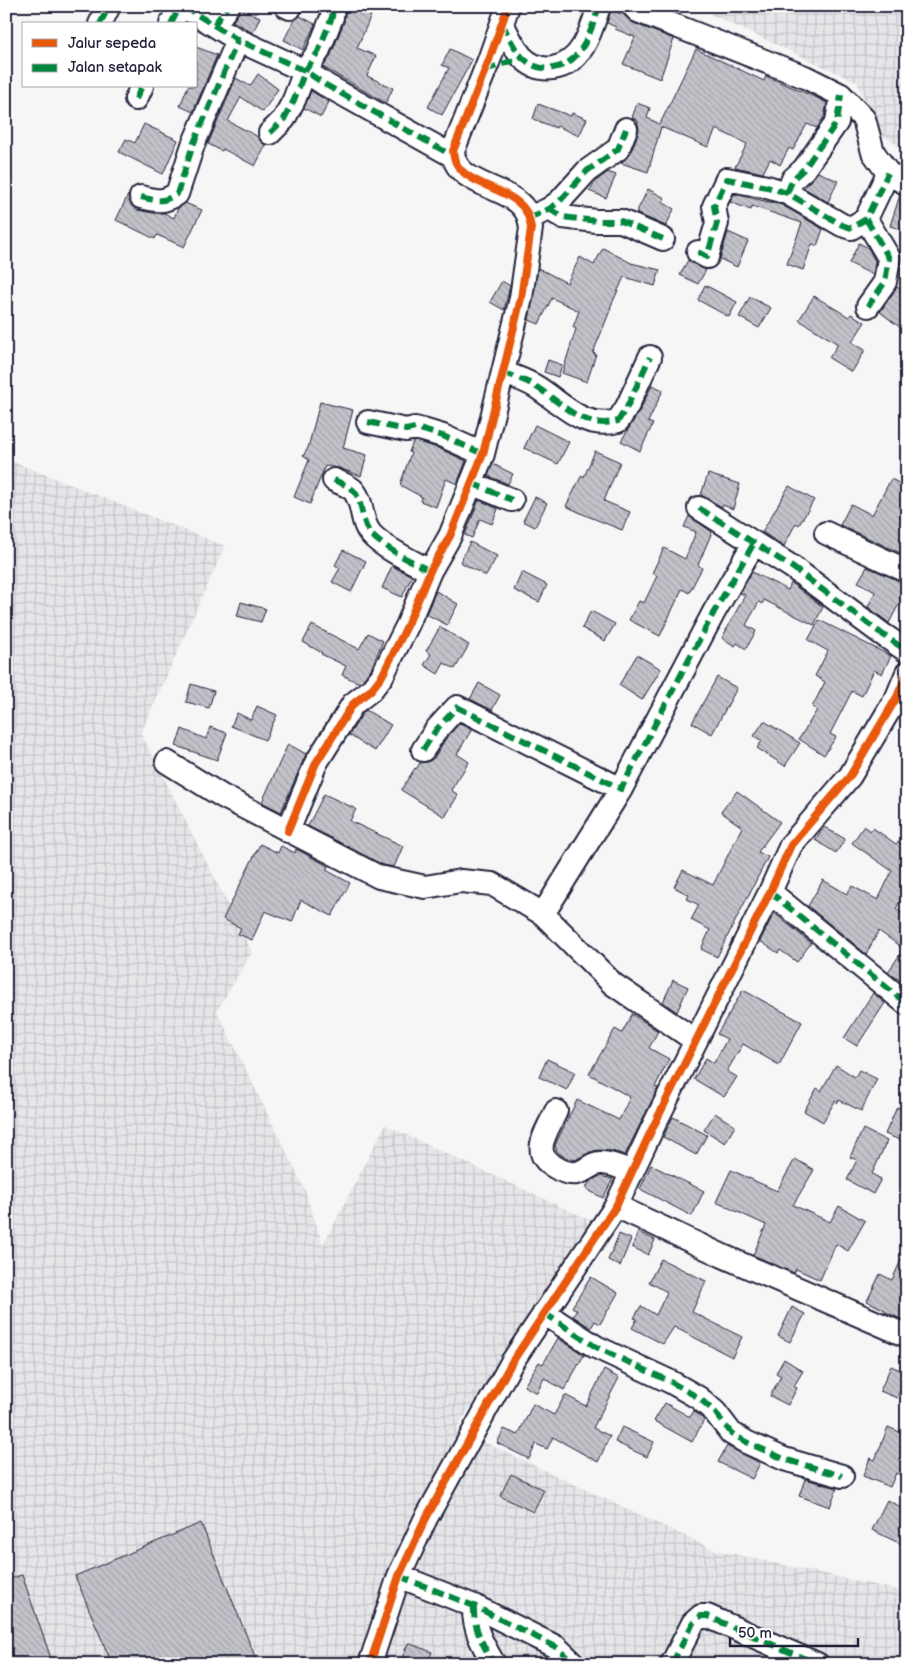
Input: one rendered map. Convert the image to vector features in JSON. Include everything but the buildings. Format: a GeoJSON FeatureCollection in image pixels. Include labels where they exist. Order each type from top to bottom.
{"type":"FeatureCollection","features":[{"type":"Feature","properties":{"kind":"street"},"geometry":{"type":"LineString","coordinates":[[101,22],[109,6]]}},
{"type":"Feature","properties":{"kind":"street"},"geometry":{"type":"LineString","coordinates":[[173,22],[181,6],[238,40],[305,71],[326,85],[453,156]]}},
{"type":"Feature","properties":{"kind":"street"},"geometry":{"type":"LineString","coordinates":[[214,25],[228,6]]}},
{"type":"Feature","properties":{"kind":"street"},"geometry":{"type":"LineString","coordinates":[[270,133],[284,119],[294,100],[305,71],[318,52],[332,17],[333,6]]}},
{"type":"Feature","properties":{"kind":"street"},"geometry":{"type":"LineString","coordinates":[[505,15],[514,47],[533,66],[546,70],[560,67],[576,58],[587,40],[599,6]]}},
{"type":"Feature","properties":{"kind":"street"},"geometry":{"type":"LineString","coordinates":[[633,6],[638,11],[805,77],[841,95],[864,119],[873,152],[898,178],[866,219],[851,228],[842,225],[787,193],[728,179],[714,206],[717,224],[707,257],[698,252]]}},
{"type":"Feature","properties":{"kind":"street"},"geometry":{"type":"LineString","coordinates":[[505,15],[455,144],[453,156],[456,163],[463,172],[473,179],[510,197],[525,209],[539,214],[596,221],[621,221],[663,239]]}},
{"type":"Feature","properties":{"kind":"street"},"geometry":{"type":"LineString","coordinates":[[141,197],[156,201],[166,201],[177,194],[193,145],[238,40]]}},
{"type":"Feature","properties":{"kind":"street"},"geometry":{"type":"LineString","coordinates":[[485,70],[523,58]]}},
{"type":"Feature","properties":{"kind":"street"},"geometry":{"type":"LineString","coordinates":[[787,193],[793,180],[809,162],[837,122],[841,95]]}},
{"type":"Feature","properties":{"kind":"street"},"geometry":{"type":"LineString","coordinates":[[288,831],[316,763],[354,704],[371,690],[382,676],[408,624],[430,571],[450,536],[483,454],[521,298],[531,228],[539,214],[559,202],[587,170],[618,148],[626,129]]}},
{"type":"Feature","properties":{"kind":"street"},"geometry":{"type":"LineString","coordinates":[[866,219],[889,258],[885,282],[868,306]]}},
{"type":"Feature","properties":{"kind":"street"},"geometry":{"type":"LineString","coordinates":[[503,372],[538,388],[582,420],[612,423],[618,422],[627,407],[650,357]]}},
{"type":"Feature","properties":{"kind":"street"},"geometry":{"type":"LineString","coordinates":[[368,422],[406,430],[415,428],[423,430],[443,436],[483,454]]}},
{"type":"Feature","properties":{"kind":"street"},"geometry":{"type":"LineString","coordinates":[[334,480],[353,490],[357,497],[364,523],[372,534],[390,548],[430,571]]}},
{"type":"Feature","properties":{"kind":"street"},"geometry":{"type":"LineString","coordinates":[[471,483],[512,500]]}},
{"type":"Feature","properties":{"kind":"street"},"geometry":{"type":"LineString","coordinates":[[699,508],[792,567],[907,651]]}},
{"type":"Feature","properties":{"kind":"street"},"geometry":{"type":"LineString","coordinates":[[826,533],[907,571]]}},
{"type":"Feature","properties":{"kind":"street"},"geometry":{"type":"LineString","coordinates":[[543,914],[621,789],[714,612],[754,543]]}},
{"type":"Feature","properties":{"kind":"street"},"geometry":{"type":"LineString","coordinates":[[370,1664],[399,1576],[425,1520],[512,1362],[616,1206],[770,892],[790,845],[850,776],[898,697],[907,673]]}},
{"type":"Feature","properties":{"kind":"street"},"geometry":{"type":"LineString","coordinates":[[423,750],[436,730],[456,707],[621,789]]}},
{"type":"Feature","properties":{"kind":"street"},"geometry":{"type":"LineString","coordinates":[[167,762],[222,796],[379,877],[426,888],[461,881],[492,884],[543,914],[612,984],[696,1041]]}},
{"type":"Feature","properties":{"kind":"street"},"geometry":{"type":"LineString","coordinates":[[770,892],[907,1004]]}},
{"type":"Feature","properties":{"kind":"street"},"geometry":{"type":"LineString","coordinates":[[556,1110],[541,1146],[540,1153],[546,1162],[562,1171],[570,1173],[578,1173],[601,1162],[632,1172]]}},
{"type":"Feature","properties":{"kind":"street"},"geometry":{"type":"LineString","coordinates":[[616,1206],[723,1256],[907,1336]]}},
{"type":"Feature","properties":{"kind":"street"},"geometry":{"type":"LineString","coordinates":[[544,1313],[596,1346],[671,1382],[699,1398],[715,1412],[731,1433],[746,1442],[784,1459],[842,1476]]}},
{"type":"Feature","properties":{"kind":"street"},"geometry":{"type":"LineString","coordinates":[[399,1576],[474,1606],[556,1647],[574,1664]]}},
{"type":"Feature","properties":{"kind":"street"},"geometry":{"type":"LineString","coordinates":[[474,1606],[473,1618],[476,1631],[494,1664]]}},
{"type":"Feature","properties":{"kind":"street"},"geometry":{"type":"LineString","coordinates":[[672,1664],[693,1622],[701,1616],[707,1616],[817,1664]]}},
{"type":"Feature","properties":{"kind":"shaded area"},"geometry":{"type":"Polygon","coordinates":[[[693,6],[907,6],[907,151],[879,133],[857,82],[693,6]]]}},
{"type":"Feature","properties":{"kind":"shaded area"},"geometry":{"type":"Polygon","coordinates":[[[6,459],[225,546],[141,733],[252,952],[217,1011],[304,1188],[323,1245],[385,1125],[594,1222],[456,1429],[715,1550],[907,1592],[907,1664],[6,1664],[6,459]]]}},
{"type":"Feature","properties":{"kind":"marked path"},"geometry":{"type":"LineString","coordinates":[[101,22],[109,6]]}},
{"type":"Feature","properties":{"kind":"marked path"},"geometry":{"type":"LineString","coordinates":[[172,22],[180,6]]}},
{"type":"Feature","properties":{"kind":"marked path"},"geometry":{"type":"LineString","coordinates":[[183,6],[238,40],[305,71],[326,85],[453,156]]}},
{"type":"Feature","properties":{"kind":"marked path"},"geometry":{"type":"LineString","coordinates":[[214,25],[228,6]]}},
{"type":"Feature","properties":{"kind":"marked path"},"geometry":{"type":"LineString","coordinates":[[286,6],[290,8]]}},
{"type":"Feature","properties":{"kind":"marked path"},"geometry":{"type":"LineString","coordinates":[[270,133],[284,119],[294,100],[305,71],[318,52],[332,17],[333,6]]}},
{"type":"Feature","properties":{"kind":"marked path"},"geometry":{"type":"LineString","coordinates":[[502,23],[513,45],[525,60],[540,68],[553,68],[571,60],[584,45],[593,26],[599,6]]}},
{"type":"Feature","properties":{"kind":"marked path"},"geometry":{"type":"LineString","coordinates":[[141,197],[159,200],[167,199],[177,194],[193,145],[238,40]]}},
{"type":"Feature","properties":{"kind":"marked path"},"geometry":{"type":"LineString","coordinates":[[485,70],[523,57]]}},
{"type":"Feature","properties":{"kind":"marked path"},"geometry":{"type":"LineString","coordinates":[[136,99],[141,88]]}},
{"type":"Feature","properties":{"kind":"marked path"},"geometry":{"type":"LineString","coordinates":[[787,193],[793,179],[804,169],[837,122],[841,95]]}},
{"type":"Feature","properties":{"kind":"marked path"},"geometry":{"type":"LineString","coordinates":[[529,218],[559,202],[587,171],[618,149],[626,129]]}},
{"type":"Feature","properties":{"kind":"marked path"},"geometry":{"type":"LineString","coordinates":[[698,252],[707,257],[717,223],[714,206],[727,179],[787,193],[842,225],[851,228],[866,219],[888,173]]}},
{"type":"Feature","properties":{"kind":"marked path"},"geometry":{"type":"LineString","coordinates":[[549,209],[563,217],[596,221],[621,221],[663,239]]}},
{"type":"Feature","properties":{"kind":"marked path"},"geometry":{"type":"LineString","coordinates":[[866,219],[889,258],[885,282],[868,306]]}},
{"type":"Feature","properties":{"kind":"marked path"},"geometry":{"type":"LineString","coordinates":[[503,372],[534,386],[585,419],[606,423],[618,421],[627,407],[650,357]]}},
{"type":"Feature","properties":{"kind":"marked path"},"geometry":{"type":"LineString","coordinates":[[368,422],[406,430],[415,428],[423,430],[443,436],[483,454]]}},
{"type":"Feature","properties":{"kind":"marked path"},"geometry":{"type":"LineString","coordinates":[[334,480],[354,491],[359,501],[365,524],[376,539],[430,571]]}},
{"type":"Feature","properties":{"kind":"marked path"},"geometry":{"type":"LineString","coordinates":[[471,483],[512,500]]}},
{"type":"Feature","properties":{"kind":"marked path"},"geometry":{"type":"LineString","coordinates":[[699,508],[792,567],[907,651]]}},
{"type":"Feature","properties":{"kind":"marked path"},"geometry":{"type":"LineString","coordinates":[[423,750],[436,730],[457,707],[621,789],[714,612],[754,543]]}},
{"type":"Feature","properties":{"kind":"marked path"},"geometry":{"type":"LineString","coordinates":[[770,892],[907,1004]]}},
{"type":"Feature","properties":{"kind":"marked path"},"geometry":{"type":"LineString","coordinates":[[544,1313],[596,1347],[671,1382],[699,1398],[715,1412],[731,1433],[746,1442],[784,1459],[842,1476]]}},
{"type":"Feature","properties":{"kind":"marked path"},"geometry":{"type":"LineString","coordinates":[[399,1576],[474,1606],[556,1647],[574,1664]]}},
{"type":"Feature","properties":{"kind":"marked path"},"geometry":{"type":"LineString","coordinates":[[474,1606],[477,1629],[494,1664]]}},
{"type":"Feature","properties":{"kind":"marked path"},"geometry":{"type":"LineString","coordinates":[[672,1664],[693,1623],[701,1616],[707,1616],[817,1664]]}},
{"type":"Feature","properties":{"kind":"cycle path"},"geometry":{"type":"LineString","coordinates":[[288,831],[316,763],[353,704],[371,690],[382,676],[408,624],[430,571],[450,536],[483,454],[521,298],[531,228],[525,210],[517,202],[462,171],[456,163],[453,151],[508,6]]}},
{"type":"Feature","properties":{"kind":"cycle path"},"geometry":{"type":"LineString","coordinates":[[370,1664],[399,1576],[425,1520],[512,1362],[616,1206],[653,1127],[770,892],[791,845],[850,776],[897,697],[907,673]]}}]}
